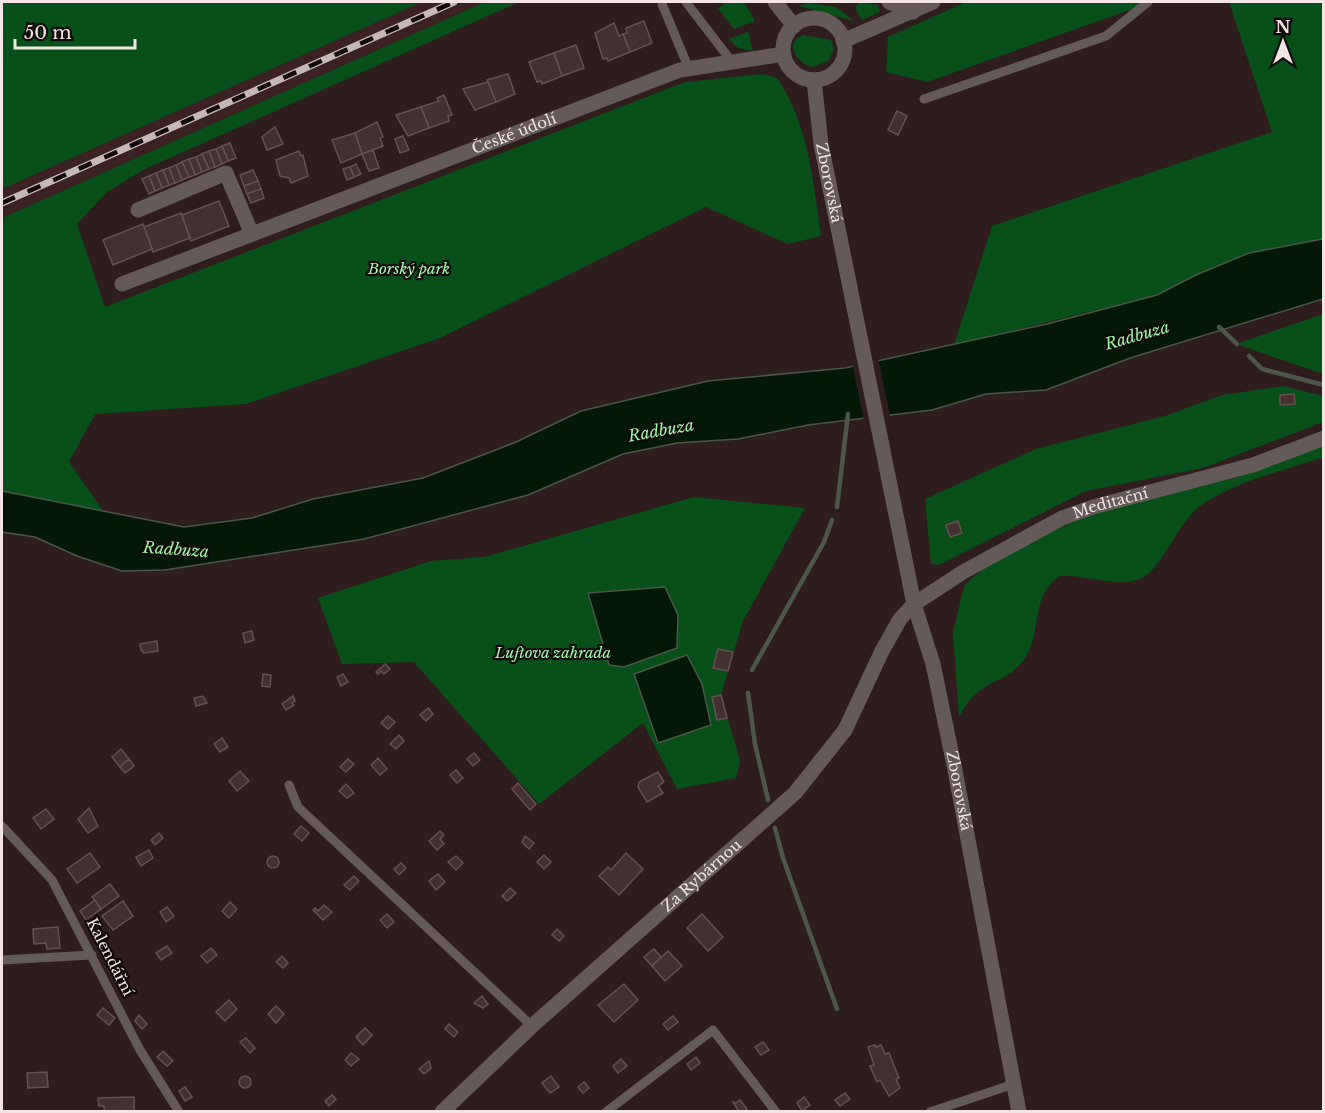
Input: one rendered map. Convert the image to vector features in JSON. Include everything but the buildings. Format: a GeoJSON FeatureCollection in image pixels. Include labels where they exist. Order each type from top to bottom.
{"type":"FeatureCollection","features":[{"type":"Feature","properties":{"kind":"street"},"geometry":{"type":"LineString","coordinates":[[775,2],[794,26]]}},
{"type":"Feature","properties":{"kind":"street"},"geometry":{"type":"LineString","coordinates":[[889,2],[912,12]]}},
{"type":"Feature","properties":{"kind":"street"},"geometry":{"type":"LineString","coordinates":[[843,40],[933,2]]}},
{"type":"Feature","properties":{"kind":"street"},"geometry":{"type":"LineString","coordinates":[[807,20],[822,20],[835,27],[843,40],[844,56],[837,69],[825,78],[814,80],[794,72],[784,54],[785,39],[794,26],[807,20]]}},
{"type":"Feature","properties":{"kind":"street","name":"České údolí"},"geometry":{"type":"LineString","coordinates":[[122,284],[689,69],[784,54]]}},
{"type":"Feature","properties":{"kind":"street","name":"Zborovská"},"geometry":{"type":"LineString","coordinates":[[814,80],[821,144],[914,604],[938,685],[1019,1112]]}},
{"type":"Feature","properties":{"kind":"street"},"geometry":{"type":"LineString","coordinates":[[138,210],[226,173],[252,234]]}},
{"type":"Feature","properties":{"kind":"street","name":"Meditační"},"geometry":{"type":"LineString","coordinates":[[914,604],[963,572],[1062,518],[1093,507],[1253,465],[1323,438]]}},
{"type":"Feature","properties":{"kind":"street","name":"Za Rybárnou"},"geometry":{"type":"LineString","coordinates":[[442,1112],[532,1026],[795,793],[845,730],[882,651],[900,620],[914,604]]}},
{"type":"Feature","properties":{"kind":"lane"},"geometry":{"type":"LineString","coordinates":[[686,2],[732,62]]}},
{"type":"Feature","properties":{"kind":"lane"},"geometry":{"type":"LineString","coordinates":[[924,99],[1106,36],[1148,2]]}},
{"type":"Feature","properties":{"kind":"lane"},"geometry":{"type":"LineString","coordinates":[[662,4],[689,69]]}},
{"type":"Feature","properties":{"kind":"lane"},"geometry":{"type":"LineString","coordinates":[[289,785],[298,807],[532,1026]]}},
{"type":"Feature","properties":{"kind":"lane","name":"Kalendářní"},"geometry":{"type":"LineString","coordinates":[[2,826],[52,880],[140,1050],[179,1112]]}},
{"type":"Feature","properties":{"kind":"lane"},"geometry":{"type":"LineString","coordinates":[[2,960],[92,955]]}},
{"type":"Feature","properties":{"kind":"lane"},"geometry":{"type":"LineString","coordinates":[[606,1112],[713,1030],[776,1112]]}},
{"type":"Feature","properties":{"kind":"lane"},"geometry":{"type":"LineString","coordinates":[[930,1112],[1014,1084]]}},
{"type":"Feature","properties":{"kind":"shaded area"},"geometry":{"type":"Polygon","coordinates":[[[422,2],[485,2],[2,218],[2,189],[422,2]]]}},
{"type":"Feature","properties":{"kind":"green space"},"geometry":{"type":"Polygon","coordinates":[[[2,2],[422,2],[2,189],[2,2]]]}},
{"type":"Feature","properties":{"kind":"green space","name":"Borský park"},"geometry":{"type":"Polygon","coordinates":[[[485,2],[519,2],[143,170],[107,192],[77,224],[105,307],[685,82],[763,74],[777,78],[788,96],[803,134],[821,236],[788,244],[706,207],[440,338],[246,404],[95,414],[69,462],[104,512],[2,491],[2,218],[485,2]]]}},
{"type":"Feature","properties":{"kind":"green space"},"geometry":{"type":"Polygon","coordinates":[[[727,2],[744,2],[755,21],[734,29],[718,8],[727,2]]]}},
{"type":"Feature","properties":{"kind":"green space"},"geometry":{"type":"Polygon","coordinates":[[[859,2],[878,5],[880,12],[862,20],[855,8],[859,2]]]}},
{"type":"Feature","properties":{"kind":"green space"},"geometry":{"type":"Polygon","coordinates":[[[966,2],[1152,2],[927,82],[886,72],[888,37],[966,2]]]}},
{"type":"Feature","properties":{"kind":"green space"},"geometry":{"type":"Polygon","coordinates":[[[1229,2],[1323,2],[1323,239],[1249,253],[1196,275],[1157,295],[954,345],[992,226],[1272,132],[1229,2]]]}},
{"type":"Feature","properties":{"kind":"green space"},"geometry":{"type":"Polygon","coordinates":[[[808,3],[836,7],[854,21],[799,6],[808,3]]]}},
{"type":"Feature","properties":{"kind":"green space"},"geometry":{"type":"Polygon","coordinates":[[[748,32],[753,51],[738,48],[729,39],[748,32]]]}},
{"type":"Feature","properties":{"kind":"green space"},"geometry":{"type":"Polygon","coordinates":[[[803,35],[831,40],[834,49],[828,61],[813,67],[798,58],[793,48],[794,43],[803,35]]]}},
{"type":"Feature","properties":{"kind":"green space"},"geometry":{"type":"Polygon","coordinates":[[[1323,314],[1323,374],[1236,344],[1323,314]]]}},
{"type":"Feature","properties":{"kind":"green space"},"geometry":{"type":"Polygon","coordinates":[[[1284,386],[1323,396],[1323,422],[1203,468],[1086,491],[939,565],[931,564],[925,499],[1036,449],[1165,416],[1222,395],[1284,386]]]}},
{"type":"Feature","properties":{"kind":"green space"},"geometry":{"type":"Polygon","coordinates":[[[1323,444],[1323,457],[1243,483],[1199,507],[1184,524],[1156,565],[1142,578],[1112,582],[1060,576],[1050,584],[1044,594],[1034,637],[1025,658],[1009,674],[974,695],[959,718],[953,632],[964,586],[991,561],[1045,534],[1116,504],[1235,478],[1323,444]]]}},
{"type":"Feature","properties":{"kind":"green space","name":"Luftova zahrada"},"geometry":{"type":"Polygon","coordinates":[[[694,497],[805,508],[743,621],[721,695],[740,761],[736,778],[677,789],[643,723],[539,804],[414,662],[342,664],[318,598],[431,561],[485,557],[694,497]]]}},
{"type":"Feature","properties":{"kind":"water","name":"Radbuza"},"geometry":{"type":"Polygon","coordinates":[[[1323,239],[1323,299],[1130,358],[1046,390],[986,394],[932,410],[808,425],[738,439],[677,443],[623,454],[528,495],[364,539],[165,570],[122,571],[77,556],[35,537],[2,532],[2,491],[184,527],[252,518],[313,499],[423,478],[516,442],[581,411],[708,381],[845,368],[1047,324],[1157,295],[1196,275],[1249,253],[1323,239]]]}},
{"type":"Feature","properties":{"kind":"water"},"geometry":{"type":"Polygon","coordinates":[[[665,587],[678,615],[677,648],[624,667],[609,665],[588,593],[665,587]]]}},
{"type":"Feature","properties":{"kind":"water"},"geometry":{"type":"Polygon","coordinates":[[[687,655],[702,684],[711,725],[658,743],[634,674],[687,655]]]}},
{"type":"Feature","properties":{"kind":"pier"},"geometry":{"type":"Polygon","coordinates":[[[878,358],[890,416],[864,420],[852,363],[878,358]]]}},
{"type":"Feature","properties":{"kind":"waterway"},"geometry":{"type":"LineString","coordinates":[[1219,327],[1237,344]]}},
{"type":"Feature","properties":{"kind":"waterway"},"geometry":{"type":"LineString","coordinates":[[1249,356],[1262,369],[1324,385]]}},
{"type":"Feature","properties":{"kind":"waterway"},"geometry":{"type":"LineString","coordinates":[[837,507],[848,414]]}},
{"type":"Feature","properties":{"kind":"waterway"},"geometry":{"type":"LineString","coordinates":[[752,670],[824,542],[832,520]]}},
{"type":"Feature","properties":{"kind":"waterway"},"geometry":{"type":"LineString","coordinates":[[748,693],[755,744],[768,800]]}},
{"type":"Feature","properties":{"kind":"waterway"},"geometry":{"type":"LineString","coordinates":[[775,828],[783,858],[837,1009]]}},
{"type":"Feature","properties":{"kind":"railway"},"geometry":{"type":"LineString","coordinates":[[2,203],[454,2]]}}]}
